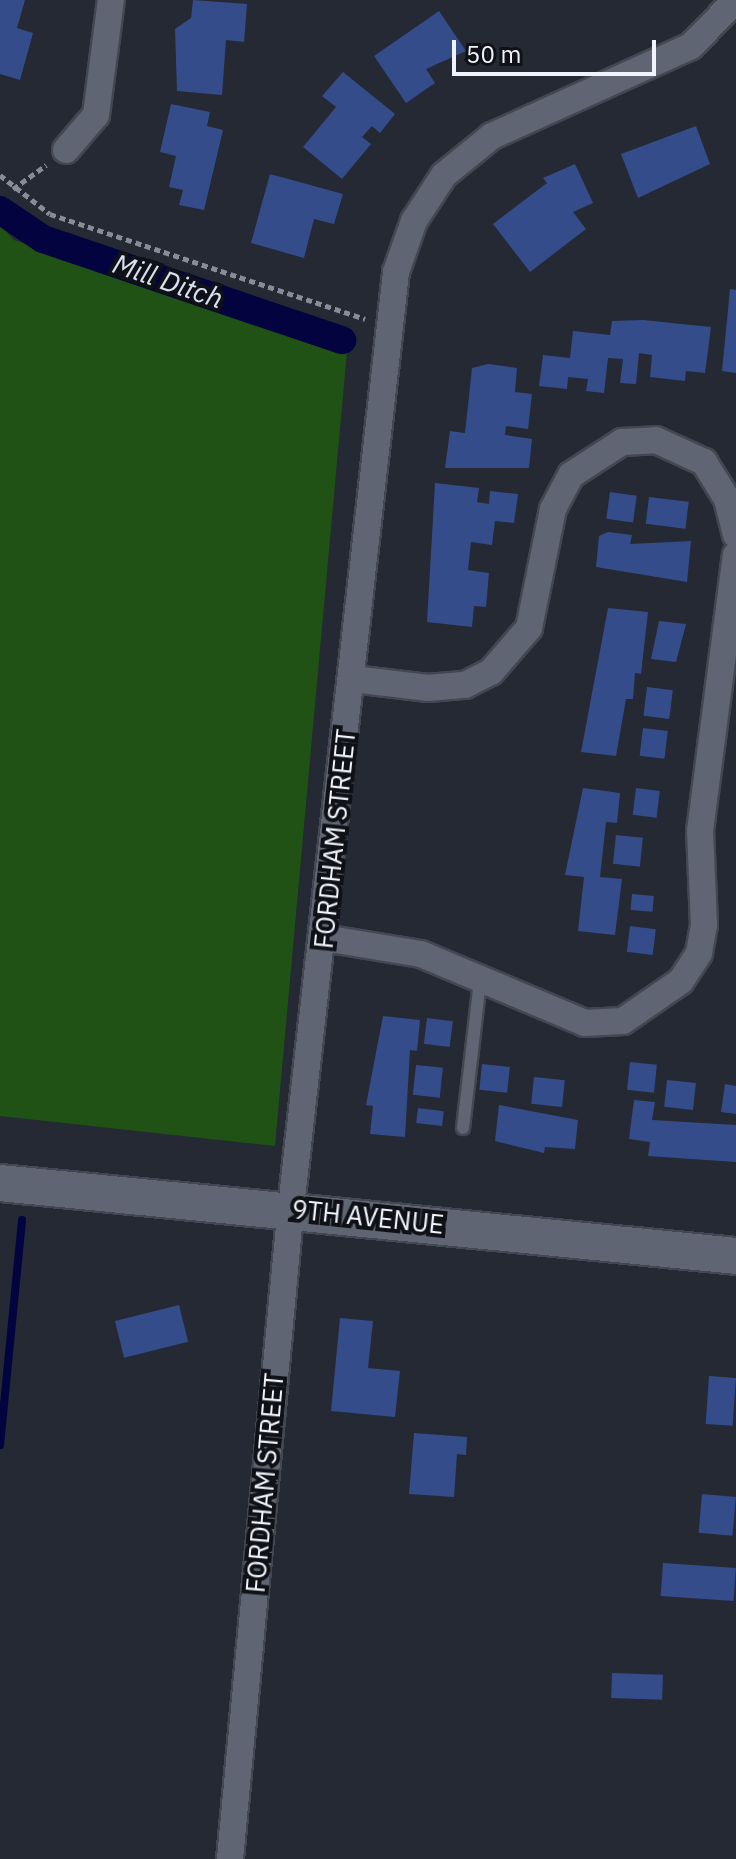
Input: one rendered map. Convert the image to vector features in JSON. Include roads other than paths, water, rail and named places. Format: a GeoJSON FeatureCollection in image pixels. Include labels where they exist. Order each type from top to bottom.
{"type":"FeatureCollection","features":[{"type":"Feature","properties":{"kind":"main road","name":"9TH AVENUE"},"geometry":{"type":"LineString","coordinates":[[0,1183],[291,1209],[736,1256]]}},
{"type":"Feature","properties":{"kind":"street"},"geometry":{"type":"LineString","coordinates":[[66,150],[96,115],[111,0]]}},
{"type":"Feature","properties":{"kind":"street","name":"FORDHAM STREET"},"geometry":{"type":"LineString","coordinates":[[230,1859],[291,1209],[324,938],[396,272],[414,221],[444,175],[492,136],[691,46],[736,0]]}},
{"type":"Feature","properties":{"kind":"street"},"geometry":{"type":"LineString","coordinates":[[353,679],[428,688],[465,685],[491,672],[529,628],[553,509],[571,475],[590,456],[622,442],[656,440],[704,462],[727,499],[736,535]]}},
{"type":"Feature","properties":{"kind":"street"},"geometry":{"type":"LineString","coordinates":[[324,938],[421,954],[558,1016],[623,1021],[681,981],[699,953],[700,831],[736,555]]}},
{"type":"Feature","properties":{"kind":"lane"},"geometry":{"type":"LineString","coordinates":[[463,1128],[480,981]]}},
{"type":"Feature","properties":{"kind":"waterway","name":"Mill Ditch"},"geometry":{"type":"LineString","coordinates":[[0,210],[43,239],[342,340]]}},
{"type":"Feature","properties":{"kind":"waterway"},"geometry":{"type":"LineString","coordinates":[[0,1445],[22,1220]]}}]}
